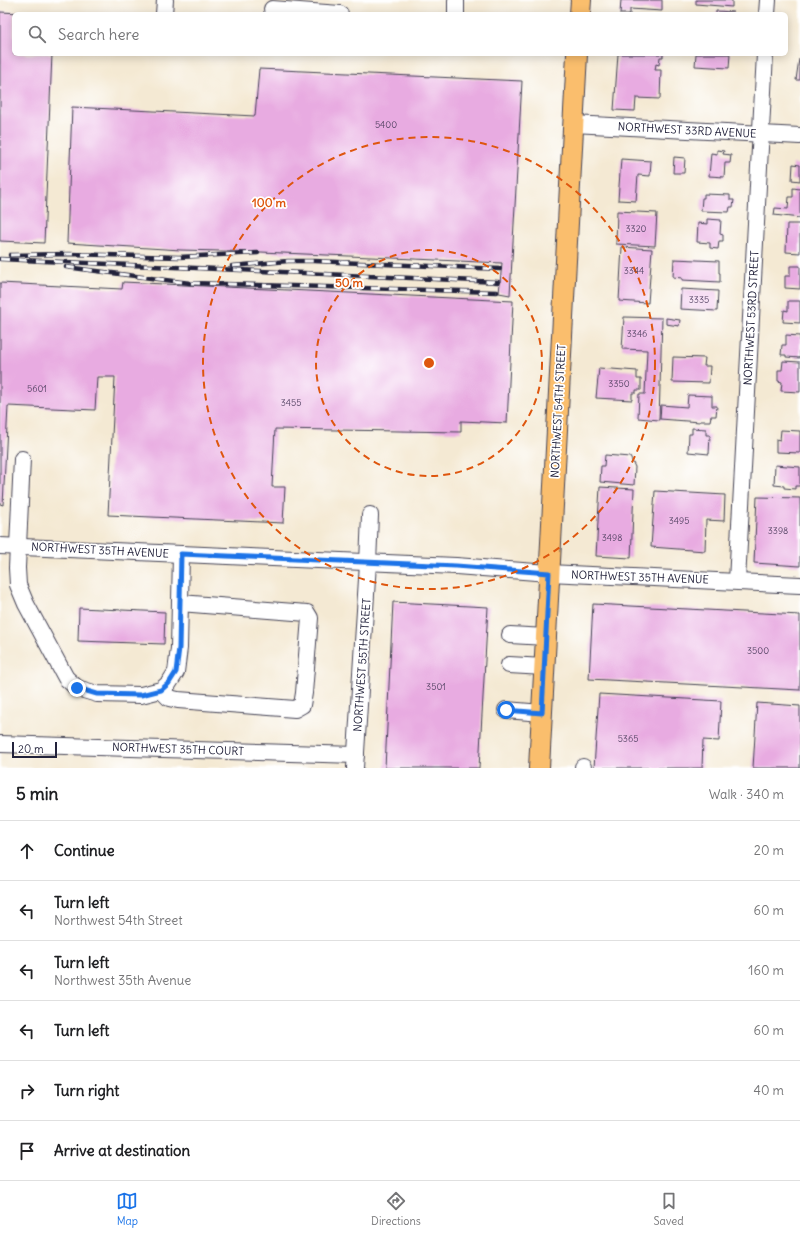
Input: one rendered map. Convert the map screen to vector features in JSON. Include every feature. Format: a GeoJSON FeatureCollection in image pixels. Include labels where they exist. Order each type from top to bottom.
{"type":"FeatureCollection","features":[{"type":"Feature","properties":{"kind":"main road"},"geometry":{"type":"LineString","coordinates":[[580,12],[581,0]]}},
{"type":"Feature","properties":{"kind":"main road","name":"NORTHWEST 54TH STREET"},"geometry":{"type":"LineString","coordinates":[[539,768],[578,56]]}},
{"type":"Feature","properties":{"kind":"street"},"geometry":{"type":"LineString","coordinates":[[164,12],[165,0]]}},
{"type":"Feature","properties":{"kind":"street"},"geometry":{"type":"LineString","coordinates":[[456,0],[456,12]]}},
{"type":"Feature","properties":{"kind":"street"},"geometry":{"type":"LineString","coordinates":[[767,12],[768,0]]}},
{"type":"Feature","properties":{"kind":"street"},"geometry":{"type":"LineString","coordinates":[[272,9],[313,12]]}},
{"type":"Feature","properties":{"kind":"street","name":"NORTHWEST 53RD STREET"},"geometry":{"type":"LineString","coordinates":[[737,581],[765,56]]}},
{"type":"Feature","properties":{"kind":"street","name":"NORTHWEST 33RD AVENUE"},"geometry":{"type":"LineString","coordinates":[[573,124],[800,136]]}},
{"type":"Feature","properties":{"kind":"street"},"geometry":{"type":"LineString","coordinates":[[22,459],[17,547],[18,585],[26,604],[66,678],[77,688],[97,694],[141,695],[161,690],[169,683],[176,672],[179,648],[181,554]]}},
{"type":"Feature","properties":{"kind":"street","name":"NORTHWEST 55TH STREET"},"geometry":{"type":"LineString","coordinates":[[355,762],[370,515]]}},
{"type":"Feature","properties":{"kind":"street","name":"NORTHWEST 35TH AVENUE"},"geometry":{"type":"LineString","coordinates":[[0,546],[456,566],[549,573],[800,585]]}},
{"type":"Feature","properties":{"kind":"street"},"geometry":{"type":"LineString","coordinates":[[161,690],[169,698],[178,700],[295,709],[302,705],[310,618],[307,613],[180,603]]}},
{"type":"Feature","properties":{"kind":"street"},"geometry":{"type":"LineString","coordinates":[[510,634],[546,636]]}},
{"type":"Feature","properties":{"kind":"street"},"geometry":{"type":"LineString","coordinates":[[509,665],[544,667]]}},
{"type":"Feature","properties":{"kind":"street"},"geometry":{"type":"LineString","coordinates":[[506,710],[542,713]]}},
{"type":"Feature","properties":{"kind":"street","name":"NORTHWEST 35TH COURT"},"geometry":{"type":"LineString","coordinates":[[0,744],[355,762]]}},
{"type":"Feature","properties":{"kind":"building"},"geometry":{"type":"Polygon","coordinates":[[[621,0],[662,0],[662,11],[630,9],[630,12],[620,12],[621,0]]]}},
{"type":"Feature","properties":{"kind":"building"},"geometry":{"type":"Polygon","coordinates":[[[696,0],[732,0],[732,7],[696,4],[696,0]]]}},
{"type":"Feature","properties":{"kind":"building"},"geometry":{"type":"Polygon","coordinates":[[[0,12],[12,13],[12,56],[52,56],[44,243],[0,241],[0,12]]]}},
{"type":"Feature","properties":{"kind":"building"},"geometry":{"type":"Polygon","coordinates":[[[618,56],[663,56],[660,57],[659,65],[656,64],[655,70],[661,70],[660,99],[636,98],[635,111],[614,110],[618,56]]]}},
{"type":"Feature","properties":{"kind":"building"},"geometry":{"type":"Polygon","coordinates":[[[696,56],[730,56],[729,68],[695,66],[696,56]]]}},
{"type":"Feature","properties":{"kind":"building"},"geometry":{"type":"Polygon","coordinates":[[[799,59],[800,80],[796,80],[799,59]]]}},
{"type":"Feature","properties":{"kind":"building"},"geometry":{"type":"Polygon","coordinates":[[[259,69],[522,81],[510,295],[499,293],[502,263],[261,252],[181,250],[67,243],[72,107],[255,116],[259,69]]]}},
{"type":"Feature","properties":{"kind":"building"},"geometry":{"type":"Polygon","coordinates":[[[717,150],[724,151],[723,154],[731,155],[730,163],[725,163],[724,177],[709,176],[711,153],[717,154],[717,150]]]}},
{"type":"Feature","properties":{"kind":"building"},"geometry":{"type":"Polygon","coordinates":[[[674,157],[685,158],[684,173],[673,173],[674,157]]]}},
{"type":"Feature","properties":{"kind":"building"},"geometry":{"type":"Polygon","coordinates":[[[621,159],[651,161],[650,176],[638,175],[636,201],[618,200],[621,159]]]}},
{"type":"Feature","properties":{"kind":"building"},"geometry":{"type":"Polygon","coordinates":[[[793,164],[800,165],[800,181],[792,180],[793,164]]]}},
{"type":"Feature","properties":{"kind":"building"},"geometry":{"type":"Polygon","coordinates":[[[793,188],[800,189],[800,218],[774,215],[775,208],[788,209],[789,197],[793,197],[793,188]]]}},
{"type":"Feature","properties":{"kind":"building"},"geometry":{"type":"Polygon","coordinates":[[[704,194],[730,195],[730,200],[734,200],[733,207],[730,207],[729,212],[701,211],[702,198],[704,198],[704,194]]]}},
{"type":"Feature","properties":{"kind":"building"},"geometry":{"type":"Polygon","coordinates":[[[617,211],[657,213],[655,246],[616,244],[617,211]]]}},
{"type":"Feature","properties":{"kind":"building"},"geometry":{"type":"Polygon","coordinates":[[[707,219],[721,220],[720,234],[723,235],[723,241],[719,241],[718,249],[710,248],[710,243],[697,242],[698,223],[707,224],[707,219]]]}},
{"type":"Feature","properties":{"kind":"building"},"geometry":{"type":"Polygon","coordinates":[[[787,224],[800,224],[800,253],[786,252],[787,224]]]}},
{"type":"Feature","properties":{"kind":"building"},"geometry":{"type":"Polygon","coordinates":[[[622,247],[652,249],[648,303],[619,301],[622,247]]]}},
{"type":"Feature","properties":{"kind":"building"},"geometry":{"type":"Polygon","coordinates":[[[674,259],[719,261],[720,282],[682,280],[682,278],[673,277],[674,259]]]}},
{"type":"Feature","properties":{"kind":"building"},"geometry":{"type":"Polygon","coordinates":[[[790,266],[800,266],[800,289],[785,288],[785,276],[790,276],[790,266]]]}},
{"type":"Feature","properties":{"kind":"building"},"geometry":{"type":"Polygon","coordinates":[[[123,282],[513,301],[507,423],[461,421],[461,432],[275,429],[272,487],[285,487],[283,523],[108,515],[115,377],[97,377],[95,410],[8,406],[3,505],[0,504],[0,283],[122,289],[123,282]]]}},
{"type":"Feature","properties":{"kind":"building"},"geometry":{"type":"Polygon","coordinates":[[[681,289],[718,291],[717,311],[680,309],[681,289]]]}},
{"type":"Feature","properties":{"kind":"building"},"geometry":{"type":"Polygon","coordinates":[[[788,301],[800,301],[800,323],[783,322],[784,310],[788,311],[788,301]]]}},
{"type":"Feature","properties":{"kind":"building"},"geometry":{"type":"Polygon","coordinates":[[[624,317],[662,318],[659,420],[638,418],[639,394],[645,394],[647,350],[622,349],[624,317]]]}},
{"type":"Feature","properties":{"kind":"building"},"geometry":{"type":"Polygon","coordinates":[[[666,318],[680,320],[679,326],[666,324],[666,318]]]}},
{"type":"Feature","properties":{"kind":"building"},"geometry":{"type":"Polygon","coordinates":[[[786,335],[800,336],[800,358],[781,355],[782,345],[786,345],[786,335]]]}},
{"type":"Feature","properties":{"kind":"building"},"geometry":{"type":"Polygon","coordinates":[[[673,357],[705,358],[704,366],[710,366],[709,383],[672,382],[673,357]]]}},
{"type":"Feature","properties":{"kind":"building"},"geometry":{"type":"Polygon","coordinates":[[[783,361],[800,362],[800,392],[781,391],[782,382],[778,381],[778,370],[782,370],[783,361]]]}},
{"type":"Feature","properties":{"kind":"building"},"geometry":{"type":"Polygon","coordinates":[[[599,368],[637,371],[637,379],[641,379],[641,390],[636,390],[636,393],[632,393],[632,400],[596,398],[599,368]]]}},
{"type":"Feature","properties":{"kind":"building"},"geometry":{"type":"Polygon","coordinates":[[[688,395],[712,396],[712,406],[717,406],[716,416],[711,416],[710,421],[700,422],[660,419],[661,405],[687,407],[688,395]]]}},
{"type":"Feature","properties":{"kind":"building"},"geometry":{"type":"Polygon","coordinates":[[[692,428],[706,429],[706,435],[710,435],[709,454],[688,452],[689,434],[692,434],[692,428]]]}},
{"type":"Feature","properties":{"kind":"building"},"geometry":{"type":"Polygon","coordinates":[[[781,430],[800,431],[800,453],[776,452],[776,439],[780,440],[781,430]]]}},
{"type":"Feature","properties":{"kind":"building"},"geometry":{"type":"Polygon","coordinates":[[[605,455],[630,457],[635,467],[634,485],[600,482],[601,466],[604,466],[605,455]]]}},
{"type":"Feature","properties":{"kind":"building"},"geometry":{"type":"Polygon","coordinates":[[[775,465],[800,467],[800,486],[795,486],[795,489],[774,485],[775,465]]]}},
{"type":"Feature","properties":{"kind":"building"},"geometry":{"type":"Polygon","coordinates":[[[600,487],[634,489],[631,558],[596,556],[600,487]]]}},
{"type":"Feature","properties":{"kind":"building"},"geometry":{"type":"Polygon","coordinates":[[[655,491],[725,495],[724,521],[706,520],[705,551],[651,547],[655,491]]]}},
{"type":"Feature","properties":{"kind":"building"},"geometry":{"type":"Polygon","coordinates":[[[757,497],[800,498],[800,566],[754,563],[757,497]]]}},
{"type":"Feature","properties":{"kind":"building"},"geometry":{"type":"Polygon","coordinates":[[[393,602],[488,607],[479,768],[385,768],[393,602]]]}},
{"type":"Feature","properties":{"kind":"building"},"geometry":{"type":"Polygon","coordinates":[[[593,604],[800,615],[800,690],[589,679],[593,604]]]}},
{"type":"Feature","properties":{"kind":"building"},"geometry":{"type":"Polygon","coordinates":[[[79,608],[165,612],[164,644],[78,641],[79,608]]]}},
{"type":"Feature","properties":{"kind":"building"},"geometry":{"type":"Polygon","coordinates":[[[599,694],[721,701],[719,741],[703,740],[702,768],[594,768],[599,694]]]}},
{"type":"Feature","properties":{"kind":"building"},"geometry":{"type":"Polygon","coordinates":[[[757,703],[800,706],[800,768],[753,768],[757,703]]]}},
{"type":"Feature","properties":{"kind":"railway"},"geometry":{"type":"LineString","coordinates":[[10,255],[69,254],[179,257],[258,253]]}},
{"type":"Feature","properties":{"kind":"railway"},"geometry":{"type":"LineString","coordinates":[[0,259],[498,282]]}},
{"type":"Feature","properties":{"kind":"railway"},"geometry":{"type":"LineString","coordinates":[[232,266],[288,261],[314,261],[500,269]]}},
{"type":"Feature","properties":{"kind":"railway"},"geometry":{"type":"LineString","coordinates":[[66,267],[190,283],[497,292]]}},
{"type":"Feature","properties":{"kind":"route"},"geometry":{"type":"LineString","coordinates":[[77,688],[97,694],[141,695],[161,690],[169,683],[176,672],[179,648],[181,554],[456,566],[549,573],[542,713],[506,710]]}}]}
